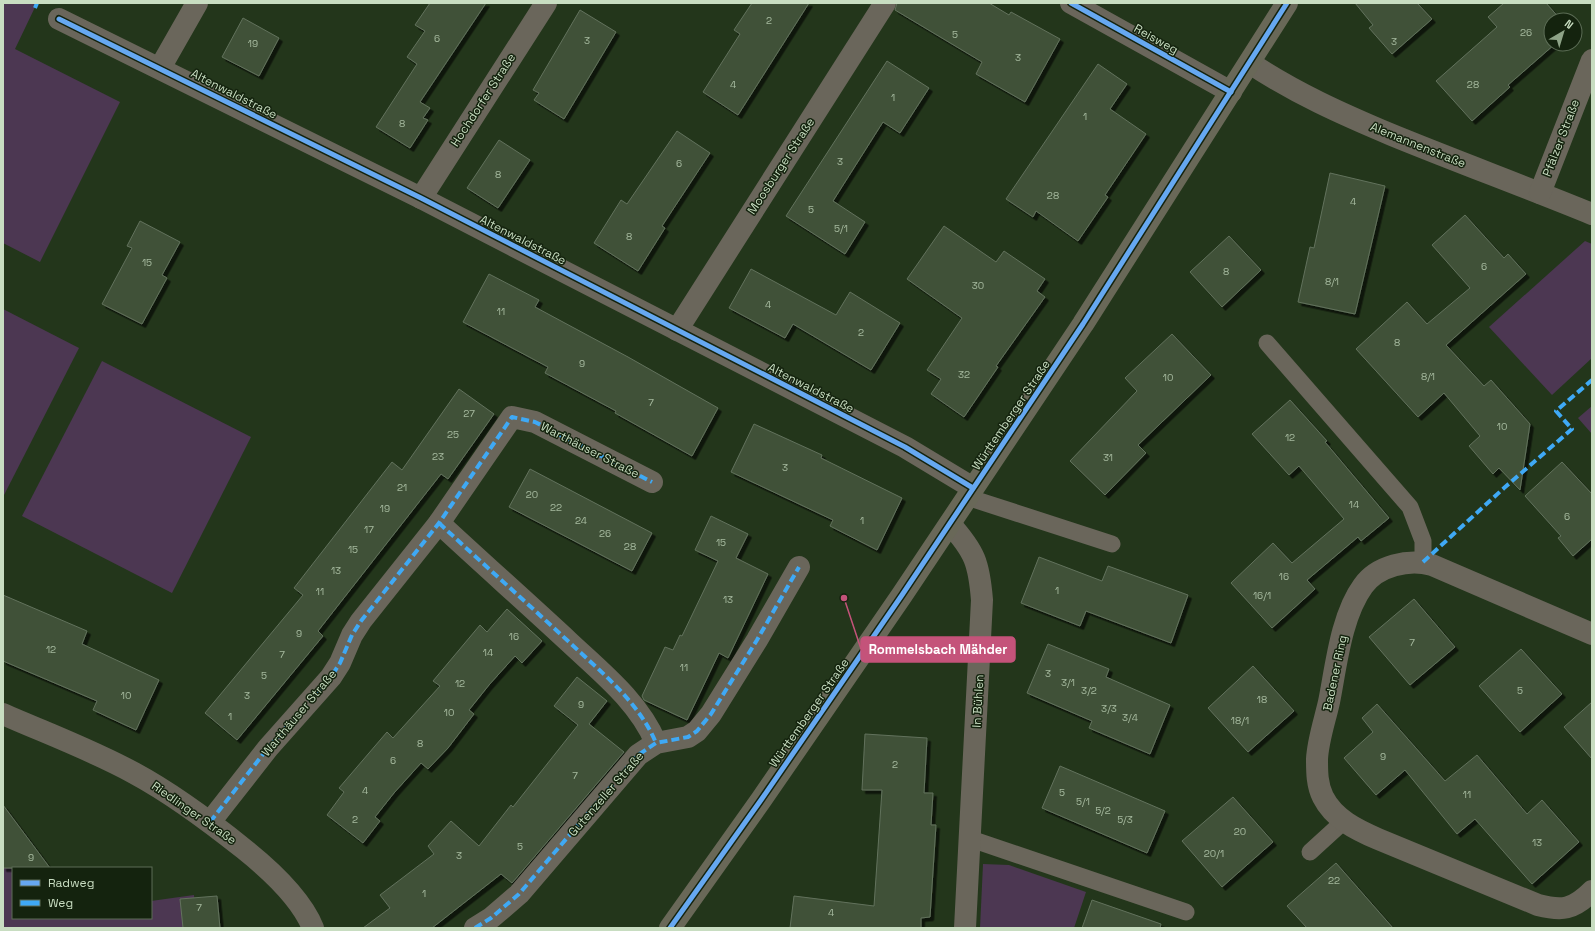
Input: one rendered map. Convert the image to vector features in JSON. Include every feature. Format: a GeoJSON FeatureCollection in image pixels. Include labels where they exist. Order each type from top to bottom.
{"type":"FeatureCollection","features":[{"type":"Feature","properties":{"kind":"main road","name":"Württemberger Straße"},"geometry":{"type":"LineString","coordinates":[[670,928],[761,800],[950,524],[1088,317],[1287,3]]}},
{"type":"Feature","properties":{"kind":"street"},"geometry":{"type":"LineString","coordinates":[[160,68],[197,3]]}},
{"type":"Feature","properties":{"kind":"street","name":"Hochdorfer Straße"},"geometry":{"type":"LineString","coordinates":[[421,198],[546,3]]}},
{"type":"Feature","properties":{"kind":"street","name":"Moosburger Straße"},"geometry":{"type":"LineString","coordinates":[[677,330],[885,3]]}},
{"type":"Feature","properties":{"kind":"street","name":"Reisweg"},"geometry":{"type":"LineString","coordinates":[[1071,3],[1231,92]]}},
{"type":"Feature","properties":{"kind":"street","name":"Altenwaldstraße"},"geometry":{"type":"LineString","coordinates":[[59,19],[421,198],[905,447],[970,493]]}},
{"type":"Feature","properties":{"kind":"street","name":"Pfälzer Straße"},"geometry":{"type":"LineString","coordinates":[[1540,193],[1592,60]]}},
{"type":"Feature","properties":{"kind":"street","name":"Alemannenstraße"},"geometry":{"type":"LineString","coordinates":[[1250,62],[1300,94],[1328,108],[1592,214]]}},
{"type":"Feature","properties":{"kind":"street","name":"Warthäuser Straße"},"geometry":{"type":"LineString","coordinates":[[210,822],[268,748],[331,677],[340,663],[352,635],[361,621],[439,523],[512,417],[535,422],[652,482]]}},
{"type":"Feature","properties":{"kind":"street"},"geometry":{"type":"LineString","coordinates":[[439,523],[609,680],[638,711],[651,730],[656,743]]}},
{"type":"Feature","properties":{"kind":"street","name":"In Bühlen"},"geometry":{"type":"LineString","coordinates":[[950,524],[975,556],[980,574],[982,600],[971,839],[965,928]]}},
{"type":"Feature","properties":{"kind":"street","name":"Badener Ring"},"geometry":{"type":"LineString","coordinates":[[1592,634],[1450,572],[1422,562],[1396,565],[1369,578],[1356,596],[1350,612],[1317,757],[1317,775],[1324,799],[1333,812],[1344,821],[1378,839],[1538,905],[1553,908],[1564,908],[1576,905],[1592,891]]}},
{"type":"Feature","properties":{"kind":"street","name":"Gutenzeller Straße"},"geometry":{"type":"LineString","coordinates":[[475,928],[491,918],[519,894],[638,755],[656,743],[688,737],[697,731],[706,720],[757,640],[799,566]]}},
{"type":"Feature","properties":{"kind":"street","name":"Riedlinger Straße"},"geometry":{"type":"LineString","coordinates":[[3,714],[132,772],[159,787],[210,822],[278,879],[299,904],[314,928]]}},
{"type":"Feature","properties":{"kind":"lane"},"geometry":{"type":"LineString","coordinates":[[1267,343],[1410,507],[1418,523],[1423,541],[1422,562]]}},
{"type":"Feature","properties":{"kind":"lane"},"geometry":{"type":"LineString","coordinates":[[970,493],[1112,544]]}},
{"type":"Feature","properties":{"kind":"lane"},"geometry":{"type":"LineString","coordinates":[[1310,852],[1344,821]]}},
{"type":"Feature","properties":{"kind":"lane"},"geometry":{"type":"LineString","coordinates":[[971,839],[1186,912]]}},
{"type":"Feature","properties":{"kind":"shaded area"},"geometry":{"type":"Polygon","coordinates":[[[3,3],[37,3],[15,49],[120,102],[40,262],[3,243],[3,3]]]}},
{"type":"Feature","properties":{"kind":"shaded area"},"geometry":{"type":"Polygon","coordinates":[[[1585,241],[1592,244],[1592,358],[1552,395],[1489,327],[1585,241]]]}},
{"type":"Feature","properties":{"kind":"shaded area"},"geometry":{"type":"Polygon","coordinates":[[[3,309],[79,348],[3,497],[3,309]]]}},
{"type":"Feature","properties":{"kind":"shaded area"},"geometry":{"type":"Polygon","coordinates":[[[102,361],[251,437],[172,593],[22,516],[102,361]]]}},
{"type":"Feature","properties":{"kind":"shaded area"},"geometry":{"type":"Polygon","coordinates":[[[1592,406],[1592,434],[1578,418],[1592,406]]]}},
{"type":"Feature","properties":{"kind":"shaded area"},"geometry":{"type":"Polygon","coordinates":[[[3,843],[13,867],[12,919],[152,919],[152,901],[194,895],[196,928],[3,928],[3,843]]]}},
{"type":"Feature","properties":{"kind":"shaded area"},"geometry":{"type":"Polygon","coordinates":[[[983,864],[1009,865],[1086,892],[1074,928],[980,928],[983,864]]]}},
{"type":"Feature","properties":{"kind":"building"},"geometry":{"type":"Polygon","coordinates":[[[430,3],[486,3],[420,102],[430,108],[423,118],[428,120],[410,148],[376,127],[417,64],[407,57],[425,31],[415,25],[430,3]]]}},
{"type":"Feature","properties":{"kind":"building"},"geometry":{"type":"Polygon","coordinates":[[[752,3],[809,3],[738,115],[703,92],[740,34],[734,30],[752,3]]]}},
{"type":"Feature","properties":{"kind":"building"},"geometry":{"type":"Polygon","coordinates":[[[897,3],[989,3],[1009,15],[1011,12],[1060,39],[1025,102],[976,74],[982,62],[895,10],[897,3]]]}},
{"type":"Feature","properties":{"kind":"building"},"geometry":{"type":"Polygon","coordinates":[[[1355,3],[1417,3],[1432,19],[1392,54],[1369,28],[1373,25],[1355,3]]]}},
{"type":"Feature","properties":{"kind":"building"},"geometry":{"type":"Polygon","coordinates":[[[1504,3],[1546,3],[1554,12],[1543,12],[1543,52],[1546,52],[1508,85],[1510,87],[1472,121],[1436,81],[1497,27],[1488,17],[1504,3]]]}},
{"type":"Feature","properties":{"kind":"building"},"geometry":{"type":"Polygon","coordinates":[[[580,10],[616,32],[564,119],[534,100],[539,93],[533,90],[580,10]]]}},
{"type":"Feature","properties":{"kind":"building"},"geometry":{"type":"Polygon","coordinates":[[[243,18],[279,38],[259,76],[222,57],[243,18]]]}},
{"type":"Feature","properties":{"kind":"building"},"geometry":{"type":"Polygon","coordinates":[[[887,61],[929,88],[900,133],[883,122],[833,201],[865,222],[845,254],[786,216],[887,61]]]}},
{"type":"Feature","properties":{"kind":"building"},"geometry":{"type":"Polygon","coordinates":[[[1098,64],[1127,84],[1110,109],[1146,134],[1105,195],[1108,197],[1078,241],[1036,211],[1033,217],[1006,199],[1098,64]]]}},
{"type":"Feature","properties":{"kind":"building"},"geometry":{"type":"Polygon","coordinates":[[[677,131],[710,153],[662,226],[665,228],[638,271],[594,243],[621,200],[627,204],[677,131]]]}},
{"type":"Feature","properties":{"kind":"building"},"geometry":{"type":"Polygon","coordinates":[[[499,140],[530,160],[498,208],[467,188],[499,140]]]}},
{"type":"Feature","properties":{"kind":"building"},"geometry":{"type":"Polygon","coordinates":[[[1330,173],[1385,186],[1355,314],[1298,302],[1310,247],[1314,248],[1330,173]]]}},
{"type":"Feature","properties":{"kind":"building"},"geometry":{"type":"Polygon","coordinates":[[[1465,215],[1504,258],[1508,254],[1526,274],[1446,345],[1484,386],[1491,380],[1530,424],[1520,490],[1499,468],[1493,474],[1469,446],[1480,436],[1444,393],[1418,417],[1356,349],[1407,302],[1427,324],[1470,288],[1432,245],[1465,215]]]}},
{"type":"Feature","properties":{"kind":"building"},"geometry":{"type":"Polygon","coordinates":[[[140,221],[180,242],[162,275],[167,278],[142,324],[102,304],[132,248],[127,246],[140,221]]]}},
{"type":"Feature","properties":{"kind":"building"},"geometry":{"type":"Polygon","coordinates":[[[944,226],[996,262],[1004,251],[1045,279],[1037,291],[1045,297],[996,366],[998,367],[964,417],[931,394],[941,379],[927,370],[962,318],[907,279],[944,226]]]}},
{"type":"Feature","properties":{"kind":"building"},"geometry":{"type":"Polygon","coordinates":[[[1229,236],[1261,270],[1222,307],[1190,272],[1229,236]]]}},
{"type":"Feature","properties":{"kind":"building"},"geometry":{"type":"Polygon","coordinates":[[[751,269],[836,315],[850,292],[900,323],[871,370],[793,324],[785,338],[729,308],[751,269]]]}},
{"type":"Feature","properties":{"kind":"building"},"geometry":{"type":"Polygon","coordinates":[[[489,274],[539,300],[535,307],[718,408],[692,456],[615,413],[616,411],[545,373],[548,367],[463,322],[489,274]]]}},
{"type":"Feature","properties":{"kind":"building"},"geometry":{"type":"Polygon","coordinates":[[[1172,334],[1211,375],[1138,445],[1146,453],[1105,495],[1070,461],[1137,391],[1125,378],[1172,334]]]}},
{"type":"Feature","properties":{"kind":"building"},"geometry":{"type":"Polygon","coordinates":[[[459,389],[494,414],[448,479],[441,474],[318,631],[323,636],[237,740],[205,713],[303,595],[294,588],[392,462],[402,470],[459,389]]]}},
{"type":"Feature","properties":{"kind":"building"},"geometry":{"type":"Polygon","coordinates":[[[1290,400],[1327,441],[1325,442],[1389,518],[1361,541],[1358,537],[1307,580],[1315,589],[1272,628],[1231,583],[1273,543],[1292,563],[1344,519],[1299,466],[1289,475],[1252,434],[1290,400]]]}},
{"type":"Feature","properties":{"kind":"building"},"geometry":{"type":"Polygon","coordinates":[[[754,424],[822,455],[821,458],[902,498],[877,550],[830,526],[833,520],[731,472],[754,424]]]}},
{"type":"Feature","properties":{"kind":"building"},"geometry":{"type":"Polygon","coordinates":[[[1562,462],[1592,494],[1592,539],[1573,556],[1558,538],[1561,536],[1525,496],[1562,462]]]}},
{"type":"Feature","properties":{"kind":"building"},"geometry":{"type":"Polygon","coordinates":[[[530,469],[652,533],[632,571],[509,507],[530,469]]]}},
{"type":"Feature","properties":{"kind":"building"},"geometry":{"type":"Polygon","coordinates":[[[711,516],[748,534],[736,558],[768,574],[728,658],[719,653],[687,720],[644,700],[642,696],[665,647],[673,650],[680,635],[682,636],[718,561],[695,550],[711,516]]]}},
{"type":"Feature","properties":{"kind":"building"},"geometry":{"type":"Polygon","coordinates":[[[1039,557],[1102,581],[1108,566],[1188,595],[1171,643],[1086,611],[1080,626],[1021,603],[1039,557]]]}},
{"type":"Feature","properties":{"kind":"building"},"geometry":{"type":"Polygon","coordinates":[[[3,595],[87,631],[82,644],[159,680],[136,730],[93,710],[97,701],[3,661],[3,595]]]}},
{"type":"Feature","properties":{"kind":"building"},"geometry":{"type":"Polygon","coordinates":[[[1414,599],[1455,647],[1410,685],[1369,637],[1414,599]]]}},
{"type":"Feature","properties":{"kind":"building"},"geometry":{"type":"Polygon","coordinates":[[[507,609],[542,641],[522,663],[515,656],[489,685],[469,710],[474,714],[448,748],[428,769],[421,763],[394,793],[375,817],[380,821],[363,843],[327,815],[344,792],[339,788],[387,732],[393,738],[440,686],[433,681],[480,625],[487,632],[507,609]]]}},
{"type":"Feature","properties":{"kind":"building"},"geometry":{"type":"Polygon","coordinates":[[[1048,644],[1109,669],[1106,677],[1170,705],[1150,754],[1089,728],[1092,721],[1027,693],[1048,644]]]}},
{"type":"Feature","properties":{"kind":"building"},"geometry":{"type":"Polygon","coordinates":[[[1521,649],[1562,694],[1520,732],[1479,686],[1521,649]]]}},
{"type":"Feature","properties":{"kind":"building"},"geometry":{"type":"Polygon","coordinates":[[[1253,666],[1294,711],[1248,752],[1208,708],[1253,666]]]}},
{"type":"Feature","properties":{"kind":"building"},"geometry":{"type":"Polygon","coordinates":[[[577,677],[607,701],[589,724],[624,752],[512,883],[501,874],[432,928],[363,928],[390,908],[380,895],[434,854],[428,846],[451,821],[479,846],[511,805],[513,807],[578,725],[554,706],[577,677]]]}},
{"type":"Feature","properties":{"kind":"building"},"geometry":{"type":"Polygon","coordinates":[[[1592,702],[1592,759],[1564,727],[1592,702]]]}},
{"type":"Feature","properties":{"kind":"building"},"geometry":{"type":"Polygon","coordinates":[[[1377,704],[1445,781],[1477,755],[1527,814],[1542,800],[1579,842],[1532,884],[1475,819],[1457,834],[1405,770],[1376,795],[1344,758],[1373,732],[1362,718],[1377,704]]]}},
{"type":"Feature","properties":{"kind":"building"},"geometry":{"type":"Polygon","coordinates":[[[865,734],[927,738],[924,793],[933,793],[931,825],[936,825],[930,917],[921,918],[921,928],[790,928],[794,896],[874,906],[882,790],[862,790],[865,734]]]}},
{"type":"Feature","properties":{"kind":"building"},"geometry":{"type":"Polygon","coordinates":[[[1060,766],[1165,811],[1147,853],[1042,808],[1060,766]]]}},
{"type":"Feature","properties":{"kind":"building"},"geometry":{"type":"Polygon","coordinates":[[[1233,797],[1273,842],[1222,887],[1182,841],[1233,797]]]}},
{"type":"Feature","properties":{"kind":"building"},"geometry":{"type":"Polygon","coordinates":[[[3,805],[49,867],[3,868],[3,805]]]}},
{"type":"Feature","properties":{"kind":"building"},"geometry":{"type":"Polygon","coordinates":[[[1336,863],[1393,928],[1307,928],[1287,906],[1336,863]]]}},
{"type":"Feature","properties":{"kind":"building"},"geometry":{"type":"Polygon","coordinates":[[[217,896],[220,928],[183,928],[180,899],[217,896]]]}},
{"type":"Feature","properties":{"kind":"building"},"geometry":{"type":"Polygon","coordinates":[[[1092,900],[1161,924],[1160,928],[1082,928],[1092,900]]]}},
{"type":"Feature","properties":{"kind":"marked path"},"geometry":{"type":"LineString","coordinates":[[35,8],[37,3]]}},
{"type":"Feature","properties":{"kind":"marked path"},"geometry":{"type":"LineString","coordinates":[[1423,562],[1504,488],[1572,429],[1556,411],[1592,380]]}},
{"type":"Feature","properties":{"kind":"marked path"},"geometry":{"type":"LineString","coordinates":[[210,822],[268,748],[331,677],[340,663],[352,635],[361,621],[439,523],[512,417],[535,422],[652,482]]}},
{"type":"Feature","properties":{"kind":"marked path"},"geometry":{"type":"LineString","coordinates":[[439,523],[618,688],[640,714],[656,743]]}},
{"type":"Feature","properties":{"kind":"marked path"},"geometry":{"type":"LineString","coordinates":[[475,928],[491,918],[519,894],[638,755],[656,743],[688,737],[697,731],[711,714],[757,640],[799,567]]}},
{"type":"Feature","properties":{"kind":"cycle path"},"geometry":{"type":"LineString","coordinates":[[1071,3],[1231,92]]}},
{"type":"Feature","properties":{"kind":"cycle path"},"geometry":{"type":"LineString","coordinates":[[670,928],[761,800],[902,595],[1083,324],[1287,3]]}},
{"type":"Feature","properties":{"kind":"cycle path"},"geometry":{"type":"LineString","coordinates":[[59,19],[421,198],[905,447],[973,488]]}},
{"type":"Feature","properties":{"kind":"place","name":"Rommelsbach Mähder"},"geometry":{"type":"Point","coordinates":[844,598]}}]}
